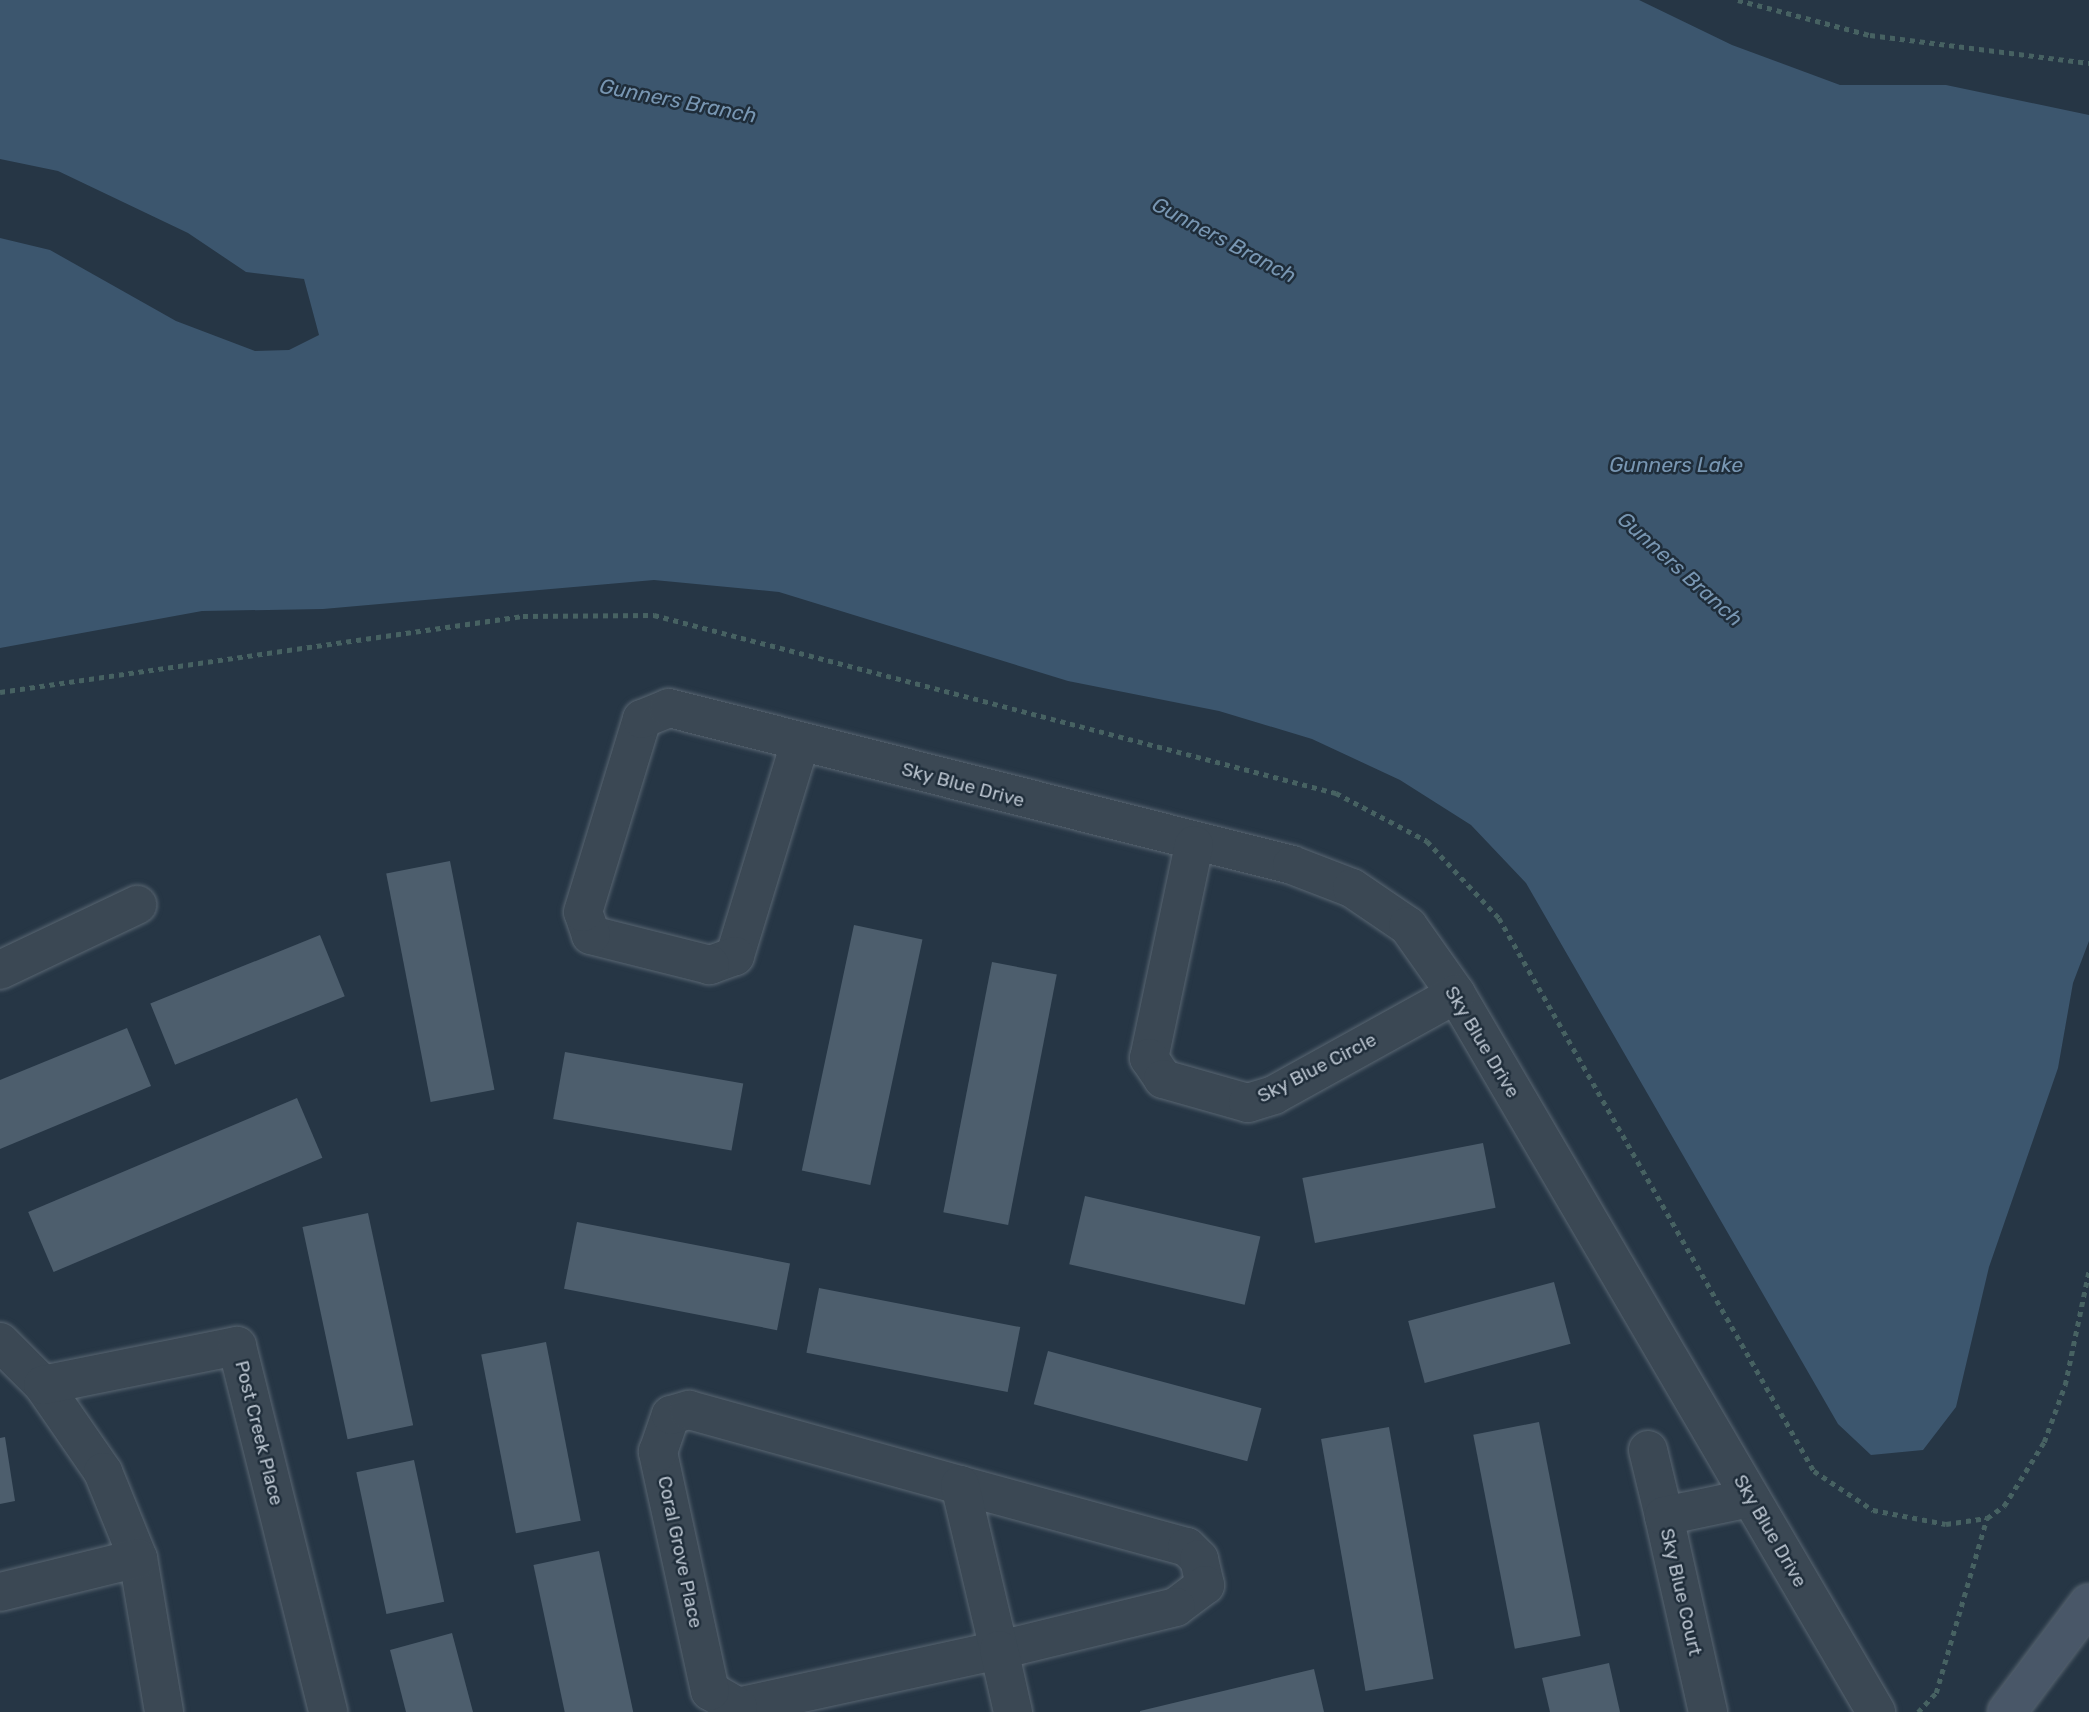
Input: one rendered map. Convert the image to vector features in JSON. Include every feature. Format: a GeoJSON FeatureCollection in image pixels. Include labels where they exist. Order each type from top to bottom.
{"type":"FeatureCollection","features":[{"type":"Feature","properties":{"kind":"street","name":"Sky Blue Drive"},"geometry":{"type":"LineString","coordinates":[[800,743],[735,956],[710,965],[591,935],[583,912],[642,719],[669,708],[1194,845],[1292,865],[1352,888],[1408,926],[1456,994],[1876,1712]]}},
{"type":"Feature","properties":{"kind":"street","name":"Sky Blue Circle"},"geometry":{"type":"LineString","coordinates":[[1194,845],[1149,1059],[1163,1079],[1248,1104],[1274,1095],[1456,994]]}},
{"type":"Feature","properties":{"kind":"street"},"geometry":{"type":"LineString","coordinates":[[0,970],[137,905]]}},
{"type":"Feature","properties":{"kind":"street"},"geometry":{"type":"LineString","coordinates":[[0,1342],[43,1385],[103,1472],[138,1558],[158,1711]]}},
{"type":"Feature","properties":{"kind":"street","name":"Post Creek Place"},"geometry":{"type":"LineString","coordinates":[[43,1385],[237,1346],[328,1712]]}},
{"type":"Feature","properties":{"kind":"street","name":"Coral Grove Place"},"geometry":{"type":"LineString","coordinates":[[689,1410],[960,1485],[1187,1547],[1199,1559],[1205,1586],[1196,1597],[999,1650],[738,1707],[722,1702],[710,1690],[658,1452],[671,1415],[689,1410]]}},
{"type":"Feature","properties":{"kind":"street"},"geometry":{"type":"LineString","coordinates":[[1648,1450],[1664,1516]]}},
{"type":"Feature","properties":{"kind":"street"},"geometry":{"type":"LineString","coordinates":[[960,1485],[1013,1712]]}},
{"type":"Feature","properties":{"kind":"street","name":"Sky Blue Court"},"geometry":{"type":"LineString","coordinates":[[1708,1712],[1664,1516],[1751,1498]]}},
{"type":"Feature","properties":{"kind":"street"},"geometry":{"type":"LineString","coordinates":[[0,1592],[138,1558]]}},
{"type":"Feature","properties":{"kind":"street"},"geometry":{"type":"LineString","coordinates":[[2007,1712],[2089,1603]]}},
{"type":"Feature","properties":{"kind":"path"},"geometry":{"type":"LineString","coordinates":[[1738,0],[1870,35],[2089,63]]}},
{"type":"Feature","properties":{"kind":"path"},"geometry":{"type":"LineString","coordinates":[[0,692],[523,616],[654,615],[1336,793],[1427,841],[1499,918],[1814,1471],[1873,1510],[1946,1524],[1987,1518],[2004,1506],[2044,1442],[2066,1385],[2089,1270]]}},
{"type":"Feature","properties":{"kind":"path"},"geometry":{"type":"LineString","coordinates":[[1918,1712],[1936,1693],[1987,1518]]}},
{"type":"Feature","properties":{"kind":"water","name":"Gunners Lake"},"geometry":{"type":"Polygon","coordinates":[[[0,0],[1639,0],[1732,45],[1840,85],[1946,85],[2089,115],[2089,941],[2073,983],[2058,1068],[1989,1267],[1956,1407],[1923,1450],[1871,1455],[1838,1424],[1526,883],[1471,825],[1400,780],[1312,739],[1219,711],[1068,681],[779,592],[654,580],[323,609],[202,611],[0,648],[0,238],[50,250],[176,321],[255,351],[289,350],[319,335],[304,279],[246,272],[188,233],[58,171],[0,159],[0,0]]]}},
{"type":"Feature","properties":{"kind":"building"},"geometry":{"type":"Polygon","coordinates":[[[450,861],[494,1090],[431,1102],[386,873],[450,861]]]}},
{"type":"Feature","properties":{"kind":"building"},"geometry":{"type":"Polygon","coordinates":[[[854,925],[922,940],[870,1185],[802,1171],[854,925]]]}},
{"type":"Feature","properties":{"kind":"building"},"geometry":{"type":"Polygon","coordinates":[[[320,935],[345,996],[175,1065],[150,1004],[320,935]]]}},
{"type":"Feature","properties":{"kind":"building"},"geometry":{"type":"Polygon","coordinates":[[[992,962],[1057,975],[1008,1225],[943,1212],[992,962]]]}},
{"type":"Feature","properties":{"kind":"building"},"geometry":{"type":"Polygon","coordinates":[[[127,1028],[151,1086],[0,1149],[0,1080],[127,1028]]]}},
{"type":"Feature","properties":{"kind":"building"},"geometry":{"type":"Polygon","coordinates":[[[565,1052],[743,1083],[731,1150],[553,1119],[565,1052]]]}},
{"type":"Feature","properties":{"kind":"building"},"geometry":{"type":"Polygon","coordinates":[[[297,1098],[322,1158],[54,1272],[28,1212],[297,1098]]]}},
{"type":"Feature","properties":{"kind":"building"},"geometry":{"type":"Polygon","coordinates":[[[1483,1143],[1496,1208],[1315,1243],[1302,1178],[1483,1143]]]}},
{"type":"Feature","properties":{"kind":"building"},"geometry":{"type":"Polygon","coordinates":[[[1085,1196],[1260,1236],[1245,1305],[1069,1264],[1085,1196]]]}},
{"type":"Feature","properties":{"kind":"building"},"geometry":{"type":"Polygon","coordinates":[[[368,1213],[413,1425],[348,1439],[302,1227],[368,1213]]]}},
{"type":"Feature","properties":{"kind":"building"},"geometry":{"type":"Polygon","coordinates":[[[577,1222],[790,1263],[777,1330],[564,1289],[577,1222]]]}},
{"type":"Feature","properties":{"kind":"building"},"geometry":{"type":"Polygon","coordinates":[[[1554,1282],[1571,1344],[1425,1383],[1408,1321],[1554,1282]]]}},
{"type":"Feature","properties":{"kind":"building"},"geometry":{"type":"Polygon","coordinates":[[[819,1288],[1020,1327],[1008,1392],[806,1353],[819,1288]]]}},
{"type":"Feature","properties":{"kind":"building"},"geometry":{"type":"Polygon","coordinates":[[[546,1342],[581,1521],[516,1533],[481,1355],[546,1342]]]}},
{"type":"Feature","properties":{"kind":"building"},"geometry":{"type":"Polygon","coordinates":[[[1048,1351],[1261,1408],[1247,1461],[1034,1404],[1048,1351]]]}},
{"type":"Feature","properties":{"kind":"building"},"geometry":{"type":"Polygon","coordinates":[[[1539,1422],[1581,1636],[1515,1649],[1473,1435],[1539,1422]]]}},
{"type":"Feature","properties":{"kind":"building"},"geometry":{"type":"Polygon","coordinates":[[[1389,1427],[1433,1679],[1366,1691],[1321,1439],[1389,1427]]]}},
{"type":"Feature","properties":{"kind":"building"},"geometry":{"type":"Polygon","coordinates":[[[5,1437],[15,1501],[0,1504],[0,1438],[5,1437]]]}},
{"type":"Feature","properties":{"kind":"building"},"geometry":{"type":"Polygon","coordinates":[[[414,1460],[444,1602],[386,1614],[356,1472],[414,1460]]]}},
{"type":"Feature","properties":{"kind":"building"},"geometry":{"type":"Polygon","coordinates":[[[599,1551],[633,1712],[565,1712],[533,1565],[599,1551]]]}},
{"type":"Feature","properties":{"kind":"building"},"geometry":{"type":"Polygon","coordinates":[[[452,1633],[473,1712],[406,1712],[390,1650],[452,1633]]]}},
{"type":"Feature","properties":{"kind":"building"},"geometry":{"type":"Polygon","coordinates":[[[1609,1663],[1620,1712],[1550,1712],[1542,1678],[1609,1663]]]}},
{"type":"Feature","properties":{"kind":"building"},"geometry":{"type":"Polygon","coordinates":[[[1314,1669],[1324,1712],[1140,1712],[1140,1711],[1314,1669]]]}},
{"type":"Feature","properties":{"kind":"water label","name":"Gunners Branch"},"geometry":{"type":"Point","coordinates":[678,101]}},
{"type":"Feature","properties":{"kind":"water label","name":"Gunners Branch"},"geometry":{"type":"Point","coordinates":[1224,240]}},
{"type":"Feature","properties":{"kind":"water label","name":"Gunners Branch"},"geometry":{"type":"Point","coordinates":[1680,569]}}]}
